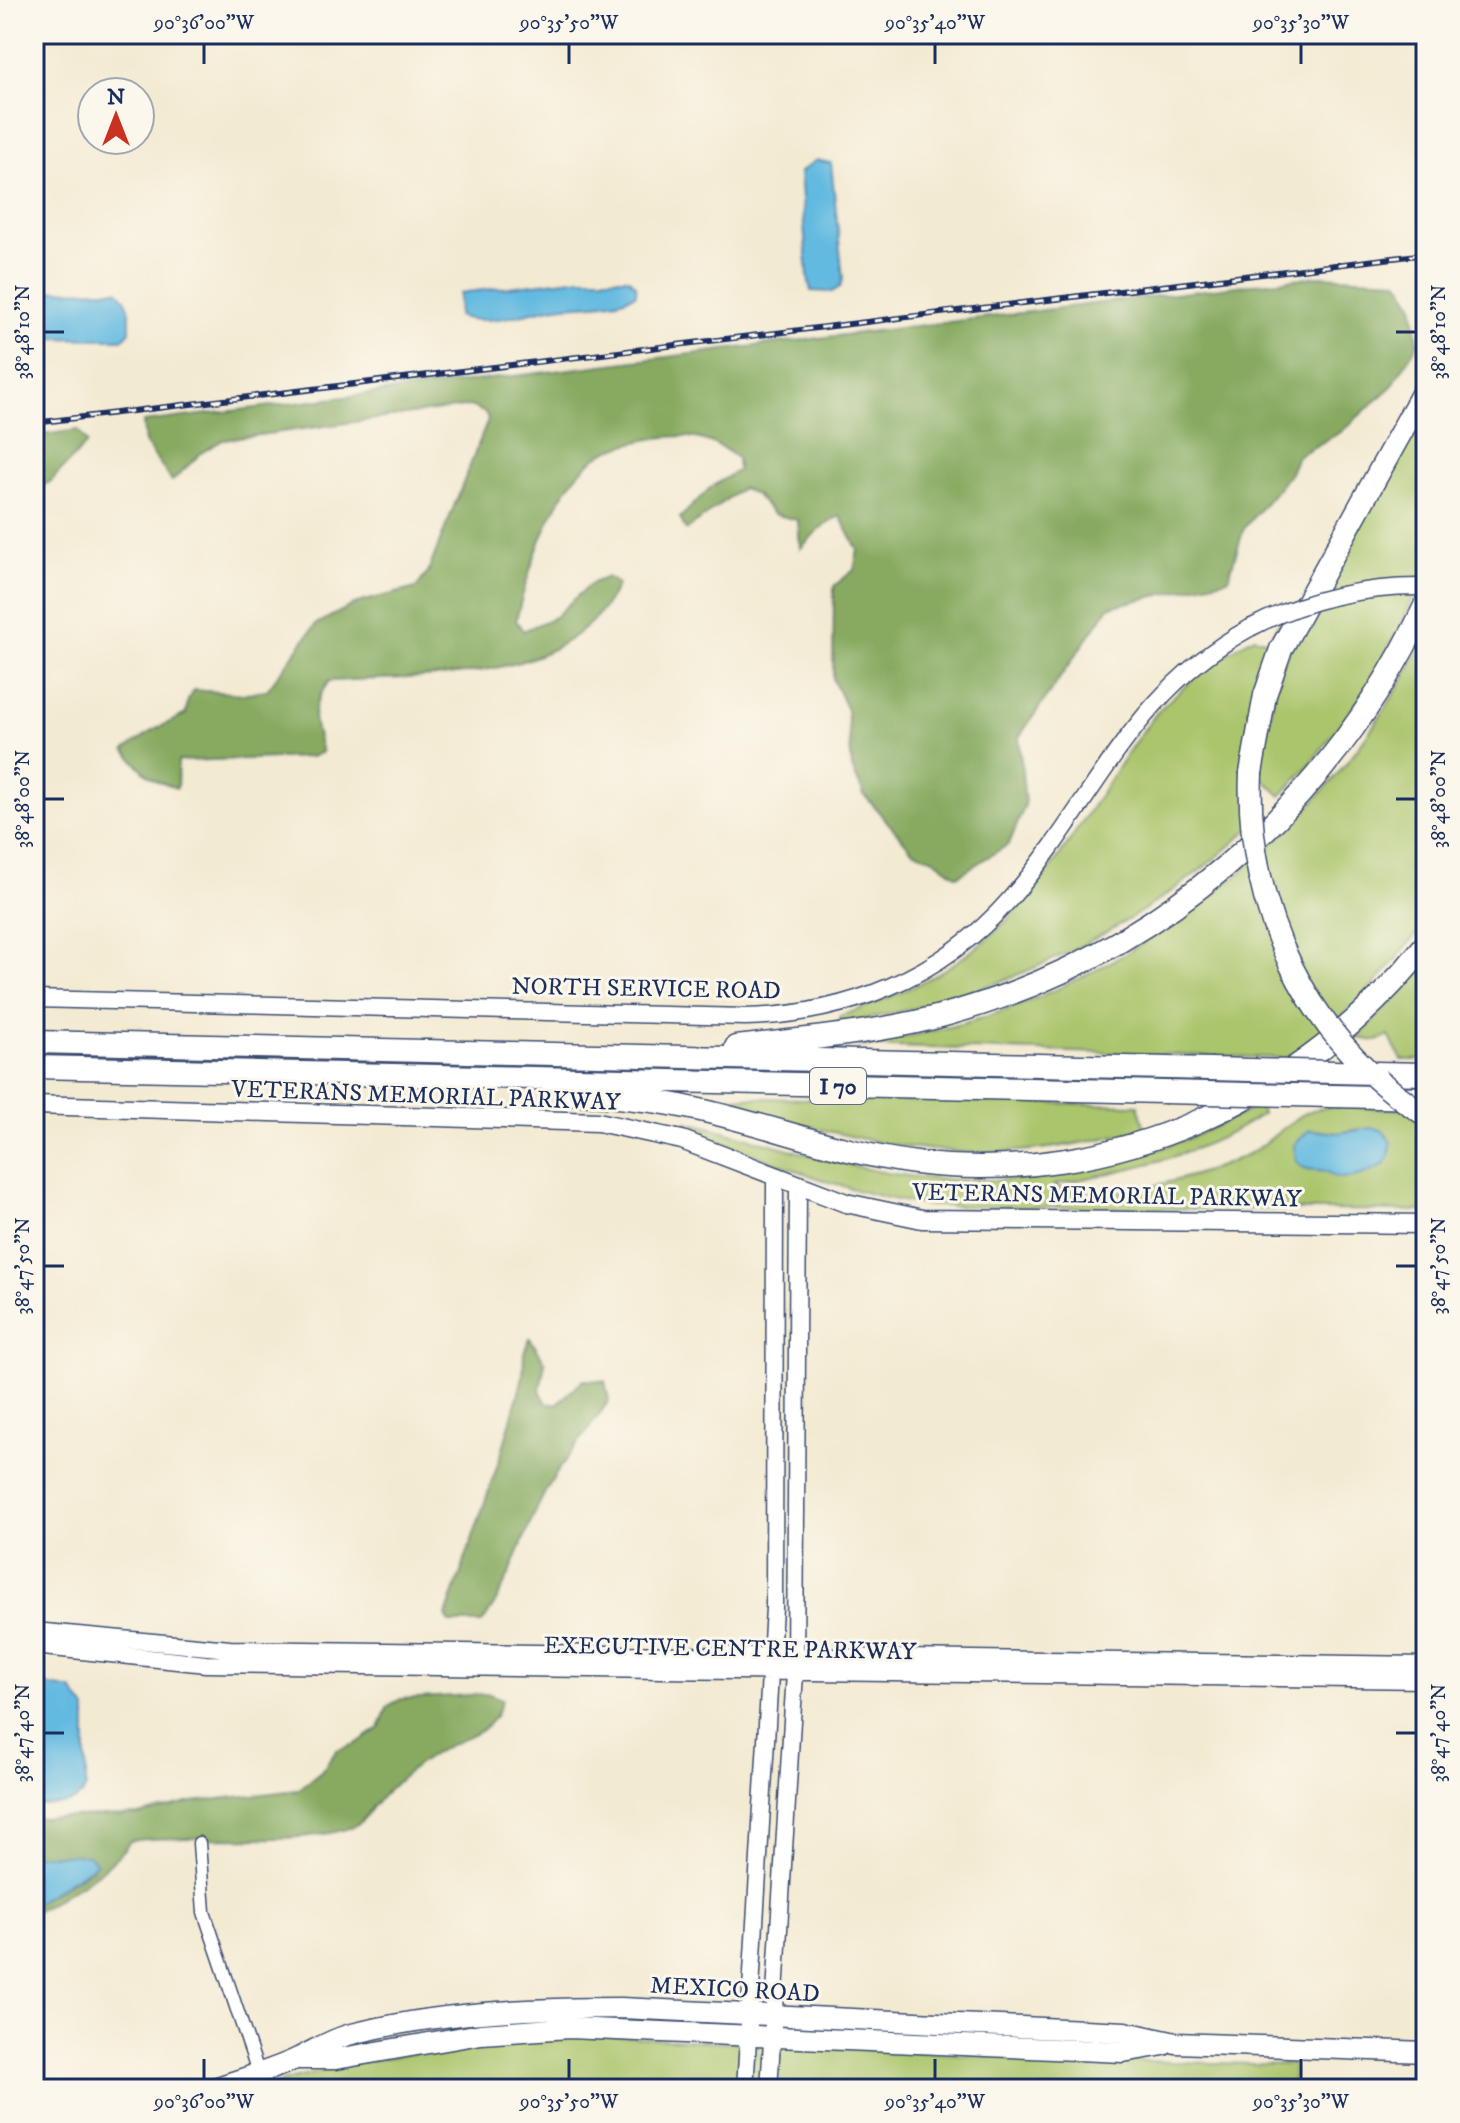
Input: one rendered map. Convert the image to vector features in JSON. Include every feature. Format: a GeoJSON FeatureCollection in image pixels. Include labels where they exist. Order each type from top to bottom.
{"type":"FeatureCollection","features":[{"type":"Feature","properties":{"kind":"highway"},"geometry":{"type":"LineString","coordinates":[[1426,387],[1281,649],[1262,704],[1251,773],[1251,825],[1260,881],[1277,937],[1294,973],[1324,1021],[1350,1052],[1387,1087],[1426,1115]]}},
{"type":"Feature","properties":{"kind":"highway"},"geometry":{"type":"LineString","coordinates":[[668,1056],[862,1032],[934,1018],[1041,981],[1139,930],[1230,864],[1311,784],[1377,694],[1426,604]]}},
{"type":"Feature","properties":{"kind":"highway"},"geometry":{"type":"LineString","coordinates":[[512,1079],[569,1092],[680,1105],[885,1158],[976,1167],[1066,1160],[1171,1133],[1222,1112],[1276,1083],[1356,1021],[1426,944]]}},
{"type":"Feature","properties":{"kind":"highway","name":"I 70"},"geometry":{"type":"LineString","coordinates":[[34,1042],[1426,1074]]}},
{"type":"Feature","properties":{"kind":"highway","name":"I 70"},"geometry":{"type":"LineString","coordinates":[[34,1067],[1426,1098]]}},
{"type":"Feature","properties":{"kind":"main road","name":"VETERANS MEMORIAL PARKWAY"},"geometry":{"type":"LineString","coordinates":[[34,1105],[598,1122],[682,1140],[798,1187],[882,1213],[950,1220],[1426,1224]]}},
{"type":"Feature","properties":{"kind":"main road","name":"MEXICO ROAD"},"geometry":{"type":"LineString","coordinates":[[212,2089],[297,2059],[336,2059],[429,2041],[533,2030],[749,2026],[1125,2032],[1176,2043],[1426,2052]]}},
{"type":"Feature","properties":{"kind":"street","name":"NORTH SERVICE ROAD"},"geometry":{"type":"LineString","coordinates":[[34,999],[745,1017],[777,1016],[836,1007],[887,988],[933,965],[984,925],[1041,859],[1149,707],[1188,668],[1250,628],[1331,596],[1380,588],[1426,587]]}},
{"type":"Feature","properties":{"kind":"street"},"geometry":{"type":"LineString","coordinates":[[745,2089],[773,1655],[775,1177]]}},
{"type":"Feature","properties":{"kind":"street"},"geometry":{"type":"LineString","coordinates":[[769,2089],[796,1655],[798,1187]]}},
{"type":"Feature","properties":{"kind":"street","name":"EXECUTIVE CENTRE PARKWAY"},"geometry":{"type":"LineString","coordinates":[[34,1631],[230,1649],[1426,1665]]}},
{"type":"Feature","properties":{"kind":"street","name":"EXECUTIVE CENTRE PARKWAY"},"geometry":{"type":"LineString","coordinates":[[34,1646],[206,1664],[1426,1680]]}},
{"type":"Feature","properties":{"kind":"street"},"geometry":{"type":"LineString","coordinates":[[199,1843],[200,1883],[206,1920],[258,2072]]}},
{"type":"Feature","properties":{"kind":"green space"},"geometry":{"type":"Polygon","coordinates":[[[1319,276],[1398,280],[1413,303],[1418,343],[1392,386],[1341,432],[1297,456],[1289,475],[1244,528],[1228,579],[1109,607],[1019,737],[1025,805],[1009,844],[957,876],[934,859],[912,850],[864,795],[852,768],[847,710],[833,680],[834,586],[854,570],[858,550],[840,516],[819,529],[800,549],[798,520],[773,514],[756,495],[742,488],[686,530],[680,518],[710,488],[738,470],[737,458],[728,451],[688,437],[656,438],[610,450],[581,471],[567,488],[544,531],[516,620],[523,631],[555,617],[590,584],[607,577],[618,584],[596,617],[566,642],[531,658],[491,669],[450,675],[329,681],[314,715],[322,752],[311,757],[178,761],[177,788],[142,770],[125,750],[152,731],[186,714],[188,700],[194,690],[243,694],[267,690],[316,624],[357,603],[416,588],[428,572],[488,420],[486,413],[470,406],[223,440],[201,453],[172,481],[145,443],[143,422],[1319,276]]]}},
{"type":"Feature","properties":{"kind":"green space"},"geometry":{"type":"Polygon","coordinates":[[[1426,401],[1426,570],[1401,625],[1361,696],[1311,763],[1281,796],[1258,774],[1280,667],[1426,401]]]}},
{"type":"Feature","properties":{"kind":"green space"},"geometry":{"type":"Polygon","coordinates":[[[78,430],[87,443],[50,482],[34,489],[34,436],[78,430]]]}},
{"type":"Feature","properties":{"kind":"green space"},"geometry":{"type":"Polygon","coordinates":[[[1280,620],[1285,621],[1263,673],[1258,821],[1213,860],[1165,895],[1116,927],[1065,954],[956,996],[899,1012],[840,1023],[840,1016],[888,998],[933,976],[995,932],[1053,865],[1160,709],[1205,670],[1241,645],[1254,637],[1269,641],[1280,620]]]}},
{"type":"Feature","properties":{"kind":"green space"},"geometry":{"type":"Polygon","coordinates":[[[1426,635],[1426,923],[1375,984],[1339,1019],[1286,1058],[857,1046],[944,1028],[1027,1002],[1089,973],[1150,939],[1207,899],[1260,855],[1310,806],[1354,753],[1393,696],[1426,635]]]}},
{"type":"Feature","properties":{"kind":"green space"},"geometry":{"type":"Polygon","coordinates":[[[1426,965],[1426,1060],[1402,1060],[1389,1036],[1377,1041],[1357,1038],[1426,965]]]}},
{"type":"Feature","properties":{"kind":"green space"},"geometry":{"type":"Polygon","coordinates":[[[703,1097],[1138,1105],[1145,1128],[1083,1143],[973,1152],[870,1140],[703,1097]]]}},
{"type":"Feature","properties":{"kind":"green space"},"geometry":{"type":"Polygon","coordinates":[[[1259,1105],[1262,1114],[1214,1141],[1162,1160],[1054,1185],[1073,1191],[1097,1193],[1124,1191],[1181,1179],[1250,1153],[1294,1120],[1319,1109],[1348,1107],[1426,1111],[1426,1211],[932,1206],[900,1201],[838,1184],[686,1128],[687,1122],[900,1175],[947,1180],[993,1180],[1040,1177],[1085,1169],[1174,1144],[1259,1105]],[[1360,1129],[1338,1133],[1313,1130],[1327,1171],[1359,1175],[1385,1164],[1391,1149],[1387,1135],[1360,1129]]]}},
{"type":"Feature","properties":{"kind":"green space"},"geometry":{"type":"Polygon","coordinates":[[[530,1338],[545,1362],[540,1391],[546,1403],[557,1404],[583,1380],[605,1381],[609,1400],[548,1487],[501,1591],[482,1623],[450,1623],[446,1616],[502,1452],[523,1377],[524,1352],[530,1338]]]}},
{"type":"Feature","properties":{"kind":"green space"},"geometry":{"type":"Polygon","coordinates":[[[489,1694],[502,1699],[491,1722],[484,1729],[419,1764],[388,1790],[359,1823],[340,1831],[314,1836],[130,1841],[98,1873],[34,1913],[34,1904],[93,1868],[88,1855],[34,1855],[34,1818],[138,1815],[192,1802],[298,1790],[321,1772],[337,1750],[356,1744],[379,1728],[388,1706],[401,1699],[489,1694]]]}},
{"type":"Feature","properties":{"kind":"green space"},"geometry":{"type":"Polygon","coordinates":[[[572,2034],[1053,2059],[1293,2065],[1292,2089],[259,2089],[375,2060],[572,2034]]]}},
{"type":"Feature","properties":{"kind":"water"},"geometry":{"type":"Polygon","coordinates":[[[816,160],[831,163],[843,279],[840,287],[832,292],[811,291],[808,277],[800,172],[816,160]]]}},
{"type":"Feature","properties":{"kind":"water"},"geometry":{"type":"Polygon","coordinates":[[[582,278],[628,278],[636,285],[636,294],[607,303],[557,307],[507,318],[482,320],[458,316],[460,293],[582,278]]]}},
{"type":"Feature","properties":{"kind":"water"},"geometry":{"type":"Polygon","coordinates":[[[117,290],[125,299],[130,314],[130,331],[123,339],[34,338],[34,291],[117,290]]]}},
{"type":"Feature","properties":{"kind":"water"},"geometry":{"type":"Polygon","coordinates":[[[1370,1128],[1382,1130],[1391,1142],[1389,1158],[1373,1170],[1342,1178],[1325,1171],[1306,1169],[1296,1161],[1294,1145],[1309,1130],[1338,1133],[1370,1128]]]}},
{"type":"Feature","properties":{"kind":"water"},"geometry":{"type":"Polygon","coordinates":[[[34,1683],[72,1690],[86,1709],[86,1787],[78,1799],[71,1802],[34,1805],[34,1683]]]}},
{"type":"Feature","properties":{"kind":"water"},"geometry":{"type":"Polygon","coordinates":[[[34,1855],[88,1855],[97,1863],[34,1904],[34,1855]]]}},
{"type":"Feature","properties":{"kind":"railway"},"geometry":{"type":"LineString","coordinates":[[34,423],[1426,254]]}}]}
